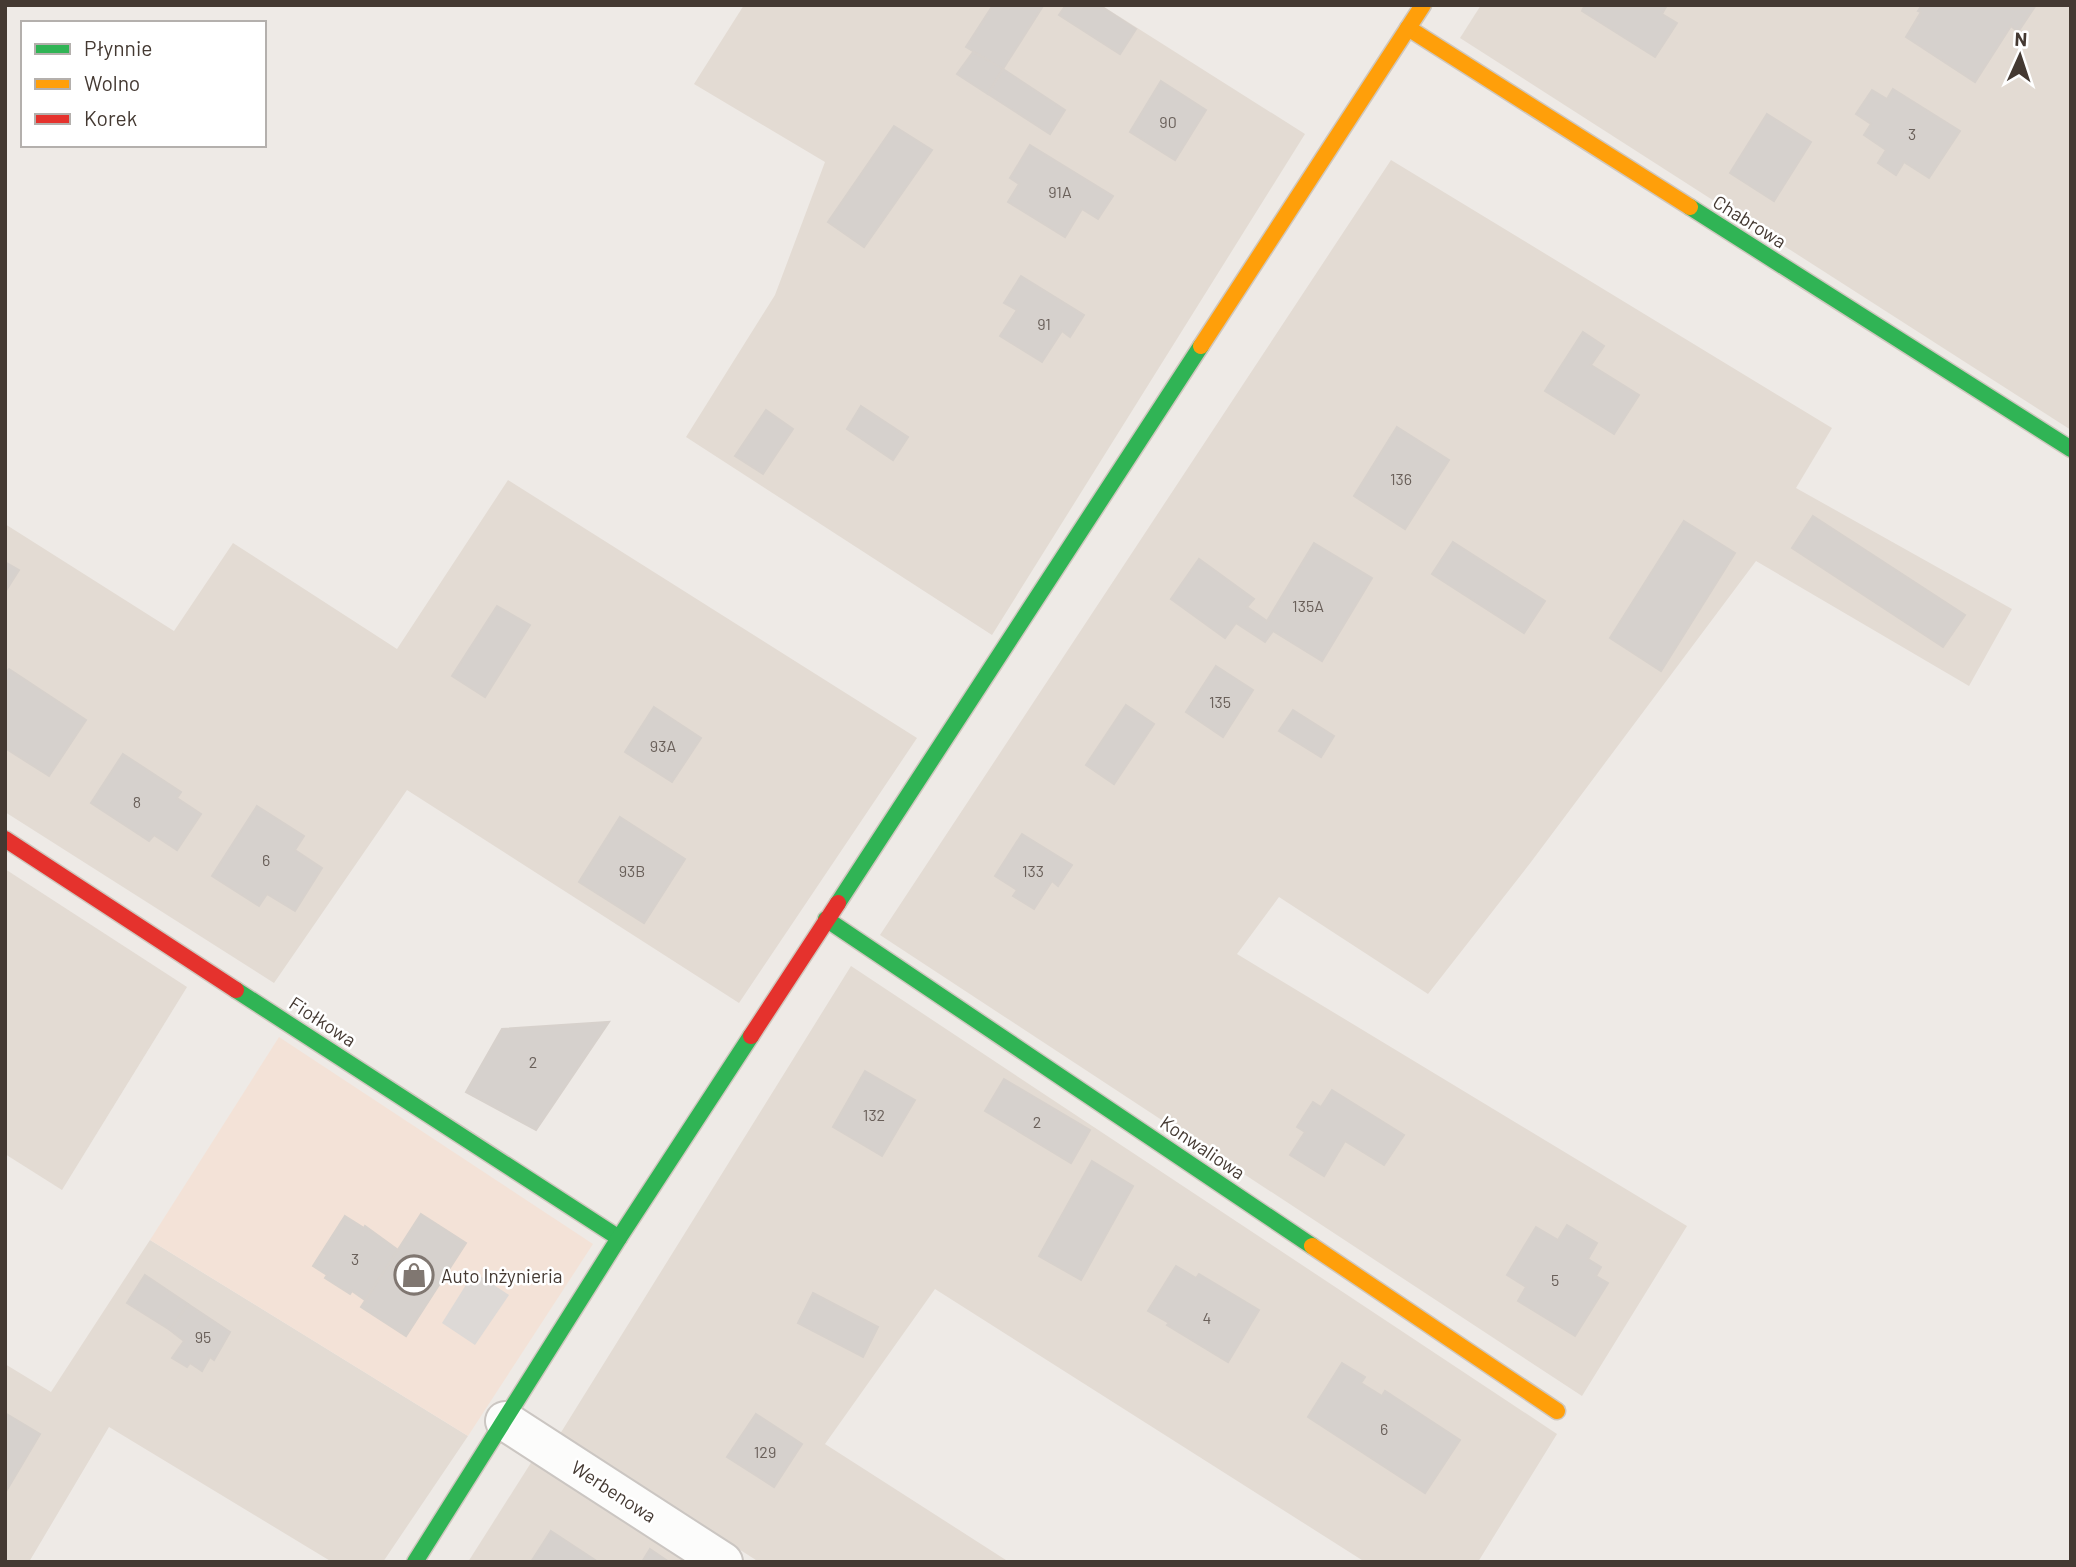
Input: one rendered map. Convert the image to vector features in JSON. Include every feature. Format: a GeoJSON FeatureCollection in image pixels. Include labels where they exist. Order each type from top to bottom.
{"type":"FeatureCollection","features":[{"type":"Feature","properties":{"kind":"street"},"geometry":{"type":"LineString","coordinates":[[415,1562],[619,1238],[1423,5]]}},
{"type":"Feature","properties":{"kind":"street","name":"Chabrowa"},"geometry":{"type":"LineString","coordinates":[[1408,28],[2071,449]]}},
{"type":"Feature","properties":{"kind":"street","name":"Fiołkowa"},"geometry":{"type":"LineString","coordinates":[[5,839],[619,1238]]}},
{"type":"Feature","properties":{"kind":"street","name":"Konwaliowa"},"geometry":{"type":"LineString","coordinates":[[826,919],[1557,1410]]}},
{"type":"Feature","properties":{"kind":"street","name":"Werbenowa"},"geometry":{"type":"LineString","coordinates":[[505,1421],[723,1562]]}},
{"type":"Feature","properties":{"kind":"shaded area"},"geometry":{"type":"Polygon","coordinates":[[[744,5],[1101,5],[1305,134],[992,635],[686,437],[775,295],[825,162],[694,84],[744,5]]]}},
{"type":"Feature","properties":{"kind":"shaded area"},"geometry":{"type":"Polygon","coordinates":[[[1481,5],[2071,5],[2071,430],[1460,38],[1481,5]]]}},
{"type":"Feature","properties":{"kind":"shaded area"},"geometry":{"type":"Polygon","coordinates":[[[1391,160],[1832,428],[1796,488],[2012,609],[1969,686],[1756,561],[1531,862],[1428,994],[1279,897],[1237,954],[1687,1226],[1582,1396],[880,935],[1391,160]]]}},
{"type":"Feature","properties":{"kind":"shaded area"},"geometry":{"type":"Polygon","coordinates":[[[508,480],[917,738],[739,1003],[407,790],[274,983],[5,812],[5,524],[174,631],[233,543],[397,649],[508,480]]]}},
{"type":"Feature","properties":{"kind":"shaded area"},"geometry":{"type":"Polygon","coordinates":[[[5,869],[187,987],[62,1190],[5,1154],[5,869]]]}},
{"type":"Feature","properties":{"kind":"shaded area"},"geometry":{"type":"Polygon","coordinates":[[[851,966],[1557,1434],[1478,1562],[1365,1562],[935,1289],[825,1444],[1009,1562],[759,1562],[560,1434],[851,966]]]}},
{"type":"Feature","properties":{"kind":"shaded area"},"geometry":{"type":"Polygon","coordinates":[[[279,1037],[593,1244],[468,1436],[150,1240],[279,1037]]]}},
{"type":"Feature","properties":{"kind":"shaded area"},"geometry":{"type":"Polygon","coordinates":[[[150,1240],[468,1436],[383,1562],[332,1562],[109,1427],[29,1562],[5,1562],[5,1364],[51,1392],[150,1240]]]}},
{"type":"Feature","properties":{"kind":"shaded area"},"geometry":{"type":"Polygon","coordinates":[[[474,1272],[509,1295],[475,1345],[442,1323],[474,1272]]]}},
{"type":"Feature","properties":{"kind":"shaded area"},"geometry":{"type":"Polygon","coordinates":[[[534,1458],[691,1562],[468,1562],[534,1458]]]}},
{"type":"Feature","properties":{"kind":"building"},"geometry":{"type":"Polygon","coordinates":[[[993,5],[1043,6],[1003,69],[966,47],[993,5]]]}},
{"type":"Feature","properties":{"kind":"building"},"geometry":{"type":"Polygon","coordinates":[[[1066,5],[1099,5],[1136,29],[1120,54],[1059,15],[1066,5]]]}},
{"type":"Feature","properties":{"kind":"building"},"geometry":{"type":"Polygon","coordinates":[[[1585,5],[1667,5],[1662,14],[1677,23],[1655,57],[1582,11],[1585,5]]]}},
{"type":"Feature","properties":{"kind":"building"},"geometry":{"type":"Polygon","coordinates":[[[1922,5],[2036,5],[2018,32],[2011,26],[1975,82],[1906,37],[1921,12],[1918,11],[1922,5]]]}},
{"type":"Feature","properties":{"kind":"building"},"geometry":{"type":"Polygon","coordinates":[[[973,52],[1003,69],[988,94],[957,74],[973,52]]]}},
{"type":"Feature","properties":{"kind":"building"},"geometry":{"type":"Polygon","coordinates":[[[1003,69],[1065,110],[1050,134],[988,94],[1003,69]]]}},
{"type":"Feature","properties":{"kind":"building"},"geometry":{"type":"Polygon","coordinates":[[[1161,81],[1206,110],[1175,160],[1130,132],[1161,81]]]}},
{"type":"Feature","properties":{"kind":"building"},"geometry":{"type":"Polygon","coordinates":[[[1893,89],[1960,131],[1929,178],[1904,162],[1896,175],[1878,163],[1886,150],[1864,135],[1871,124],[1856,114],[1872,90],[1887,99],[1893,89]]]}},
{"type":"Feature","properties":{"kind":"building"},"geometry":{"type":"Polygon","coordinates":[[[1767,114],[1811,142],[1774,201],[1730,173],[1767,114]]]}},
{"type":"Feature","properties":{"kind":"building"},"geometry":{"type":"Polygon","coordinates":[[[894,126],[932,150],[864,247],[828,222],[894,126]]]}},
{"type":"Feature","properties":{"kind":"building"},"geometry":{"type":"Polygon","coordinates":[[[1030,145],[1113,196],[1098,219],[1082,209],[1065,237],[1008,202],[1019,184],[1010,178],[1030,145]]]}},
{"type":"Feature","properties":{"kind":"building"},"geometry":{"type":"Polygon","coordinates":[[[1021,276],[1084,315],[1070,337],[1062,331],[1042,362],[1000,336],[1017,310],[1004,303],[1021,276]]]}},
{"type":"Feature","properties":{"kind":"building"},"geometry":{"type":"Polygon","coordinates":[[[1583,332],[1604,346],[1591,365],[1639,395],[1614,434],[1545,391],[1583,332]]]}},
{"type":"Feature","properties":{"kind":"building"},"geometry":{"type":"Polygon","coordinates":[[[861,406],[908,437],[893,460],[847,429],[861,406]]]}},
{"type":"Feature","properties":{"kind":"building"},"geometry":{"type":"Polygon","coordinates":[[[766,410],[793,429],[763,474],[735,456],[766,410]]]}},
{"type":"Feature","properties":{"kind":"building"},"geometry":{"type":"Polygon","coordinates":[[[1397,427],[1449,460],[1405,529],[1354,496],[1397,427]]]}},
{"type":"Feature","properties":{"kind":"building"},"geometry":{"type":"Polygon","coordinates":[[[1813,516],[1965,615],[1943,647],[1792,548],[1813,516]]]}},
{"type":"Feature","properties":{"kind":"building"},"geometry":{"type":"Polygon","coordinates":[[[1684,521],[1735,553],[1661,671],[1610,638],[1684,521]]]}},
{"type":"Feature","properties":{"kind":"building"},"geometry":{"type":"Polygon","coordinates":[[[1453,542],[1545,601],[1524,633],[1432,574],[1453,542]]]}},
{"type":"Feature","properties":{"kind":"building"},"geometry":{"type":"Polygon","coordinates":[[[1314,543],[1372,578],[1322,661],[1273,631],[1265,642],[1236,623],[1225,638],[1171,599],[1199,559],[1254,599],[1247,607],[1267,621],[1314,543]]]}},
{"type":"Feature","properties":{"kind":"building"},"geometry":{"type":"Polygon","coordinates":[[[5,562],[19,570],[5,592],[5,562]]]}},
{"type":"Feature","properties":{"kind":"building"},"geometry":{"type":"Polygon","coordinates":[[[497,606],[530,625],[485,697],[452,676],[497,606]]]}},
{"type":"Feature","properties":{"kind":"building"},"geometry":{"type":"Polygon","coordinates":[[[1216,666],[1253,690],[1223,737],[1186,712],[1216,666]]]}},
{"type":"Feature","properties":{"kind":"building"},"geometry":{"type":"Polygon","coordinates":[[[9,669],[86,720],[49,776],[5,748],[5,674],[9,669]]]}},
{"type":"Feature","properties":{"kind":"building"},"geometry":{"type":"Polygon","coordinates":[[[1126,705],[1154,724],[1114,784],[1086,765],[1126,705]]]}},
{"type":"Feature","properties":{"kind":"building"},"geometry":{"type":"Polygon","coordinates":[[[654,707],[701,738],[672,782],[625,752],[654,707]]]}},
{"type":"Feature","properties":{"kind":"building"},"geometry":{"type":"Polygon","coordinates":[[[1293,710],[1334,736],[1321,757],[1279,731],[1293,710]]]}},
{"type":"Feature","properties":{"kind":"building"},"geometry":{"type":"Polygon","coordinates":[[[123,754],[181,792],[177,798],[201,814],[177,850],[154,835],[149,841],[91,803],[123,754]]]}},
{"type":"Feature","properties":{"kind":"building"},"geometry":{"type":"Polygon","coordinates":[[[257,806],[304,836],[295,850],[322,868],[295,911],[267,894],[259,906],[212,876],[257,806]]]}},
{"type":"Feature","properties":{"kind":"building"},"geometry":{"type":"Polygon","coordinates":[[[620,817],[685,859],[644,923],[579,882],[620,817]]]}},
{"type":"Feature","properties":{"kind":"building"},"geometry":{"type":"Polygon","coordinates":[[[1022,834],[1072,865],[1058,886],[1052,881],[1034,909],[1013,896],[1017,890],[995,876],[1022,834]]]}},
{"type":"Feature","properties":{"kind":"building"},"geometry":{"type":"Polygon","coordinates":[[[609,1022],[536,1130],[466,1092],[502,1029],[609,1022]]]}},
{"type":"Feature","properties":{"kind":"building"},"geometry":{"type":"Polygon","coordinates":[[[865,1071],[915,1100],[882,1156],[833,1127],[865,1071]]]}},
{"type":"Feature","properties":{"kind":"building"},"geometry":{"type":"Polygon","coordinates":[[[1004,1079],[1090,1130],[1071,1163],[985,1111],[1004,1079]]]}},
{"type":"Feature","properties":{"kind":"building"},"geometry":{"type":"Polygon","coordinates":[[[1332,1090],[1404,1135],[1384,1165],[1345,1141],[1324,1176],[1290,1155],[1305,1132],[1297,1127],[1313,1102],[1321,1107],[1332,1090]]]}},
{"type":"Feature","properties":{"kind":"building"},"geometry":{"type":"Polygon","coordinates":[[[1092,1161],[1133,1186],[1081,1280],[1039,1256],[1092,1161]]]}},
{"type":"Feature","properties":{"kind":"building","name":"Auto Inżynieria"},"geometry":{"type":"Polygon","coordinates":[[[421,1214],[466,1243],[406,1336],[361,1307],[421,1214]]]}},
{"type":"Feature","properties":{"kind":"building"},"geometry":{"type":"Polygon","coordinates":[[[345,1216],[364,1228],[365,1226],[398,1250],[365,1300],[325,1278],[327,1275],[313,1266],[345,1216]]]}},
{"type":"Feature","properties":{"kind":"building"},"geometry":{"type":"Polygon","coordinates":[[[1567,1225],[1597,1243],[1588,1259],[1601,1267],[1596,1276],[1608,1283],[1575,1336],[1518,1301],[1526,1287],[1507,1275],[1536,1227],[1558,1240],[1567,1225]]]}},
{"type":"Feature","properties":{"kind":"building"},"geometry":{"type":"Polygon","coordinates":[[[1176,1266],[1196,1278],[1199,1274],[1259,1310],[1228,1362],[1148,1311],[1176,1266]]]}},
{"type":"Feature","properties":{"kind":"building"},"geometry":{"type":"Polygon","coordinates":[[[145,1275],[188,1304],[170,1330],[127,1303],[145,1275]]]}},
{"type":"Feature","properties":{"kind":"building"},"geometry":{"type":"Polygon","coordinates":[[[813,1293],[878,1327],[863,1357],[798,1323],[813,1293]]]}},
{"type":"Feature","properties":{"kind":"building"},"geometry":{"type":"Polygon","coordinates":[[[188,1304],[230,1332],[214,1360],[210,1357],[202,1371],[190,1363],[187,1367],[172,1358],[184,1341],[170,1330],[188,1304]]]}},
{"type":"Feature","properties":{"kind":"building"},"geometry":{"type":"Polygon","coordinates":[[[1342,1363],[1365,1377],[1361,1383],[1382,1396],[1385,1391],[1460,1440],[1425,1493],[1308,1417],[1342,1363]]]}},
{"type":"Feature","properties":{"kind":"building"},"geometry":{"type":"Polygon","coordinates":[[[5,1413],[40,1434],[5,1493],[5,1413]]]}},
{"type":"Feature","properties":{"kind":"building"},"geometry":{"type":"Polygon","coordinates":[[[756,1414],[802,1444],[774,1487],[727,1457],[756,1414]]]}},
{"type":"Feature","properties":{"kind":"building"},"geometry":{"type":"Polygon","coordinates":[[[551,1531],[598,1562],[531,1562],[551,1531]]]}},
{"type":"Feature","properties":{"kind":"building"},"geometry":{"type":"Polygon","coordinates":[[[650,1549],[669,1562],[642,1562],[650,1549]]]}},
{"type":"Feature","properties":{"kind":"traffic: fast"},"geometry":{"type":"LineString","coordinates":[[1690,207],[2071,449]]}},
{"type":"Feature","properties":{"kind":"traffic: fast"},"geometry":{"type":"LineString","coordinates":[[838,903],[1201,346]]}},
{"type":"Feature","properties":{"kind":"traffic: fast"},"geometry":{"type":"LineString","coordinates":[[826,919],[1312,1246]]}},
{"type":"Feature","properties":{"kind":"traffic: fast"},"geometry":{"type":"LineString","coordinates":[[236,990],[619,1238]]}},
{"type":"Feature","properties":{"kind":"traffic: fast"},"geometry":{"type":"LineString","coordinates":[[415,1562],[619,1238],[751,1036]]}},
{"type":"Feature","properties":{"kind":"traffic: slow"},"geometry":{"type":"LineString","coordinates":[[1201,346],[1423,5]]}},
{"type":"Feature","properties":{"kind":"traffic: slow"},"geometry":{"type":"LineString","coordinates":[[1408,28],[1690,207]]}},
{"type":"Feature","properties":{"kind":"traffic: slow"},"geometry":{"type":"LineString","coordinates":[[1312,1246],[1557,1411]]}},
{"type":"Feature","properties":{"kind":"traffic: jam"},"geometry":{"type":"LineString","coordinates":[[5,839],[236,990]]}},
{"type":"Feature","properties":{"kind":"traffic: jam"},"geometry":{"type":"LineString","coordinates":[[751,1036],[838,903]]}},
{"type":"Feature","properties":{"kind":"place","name":"Auto Inżynieria"},"geometry":{"type":"Point","coordinates":[414,1275]}}]}
